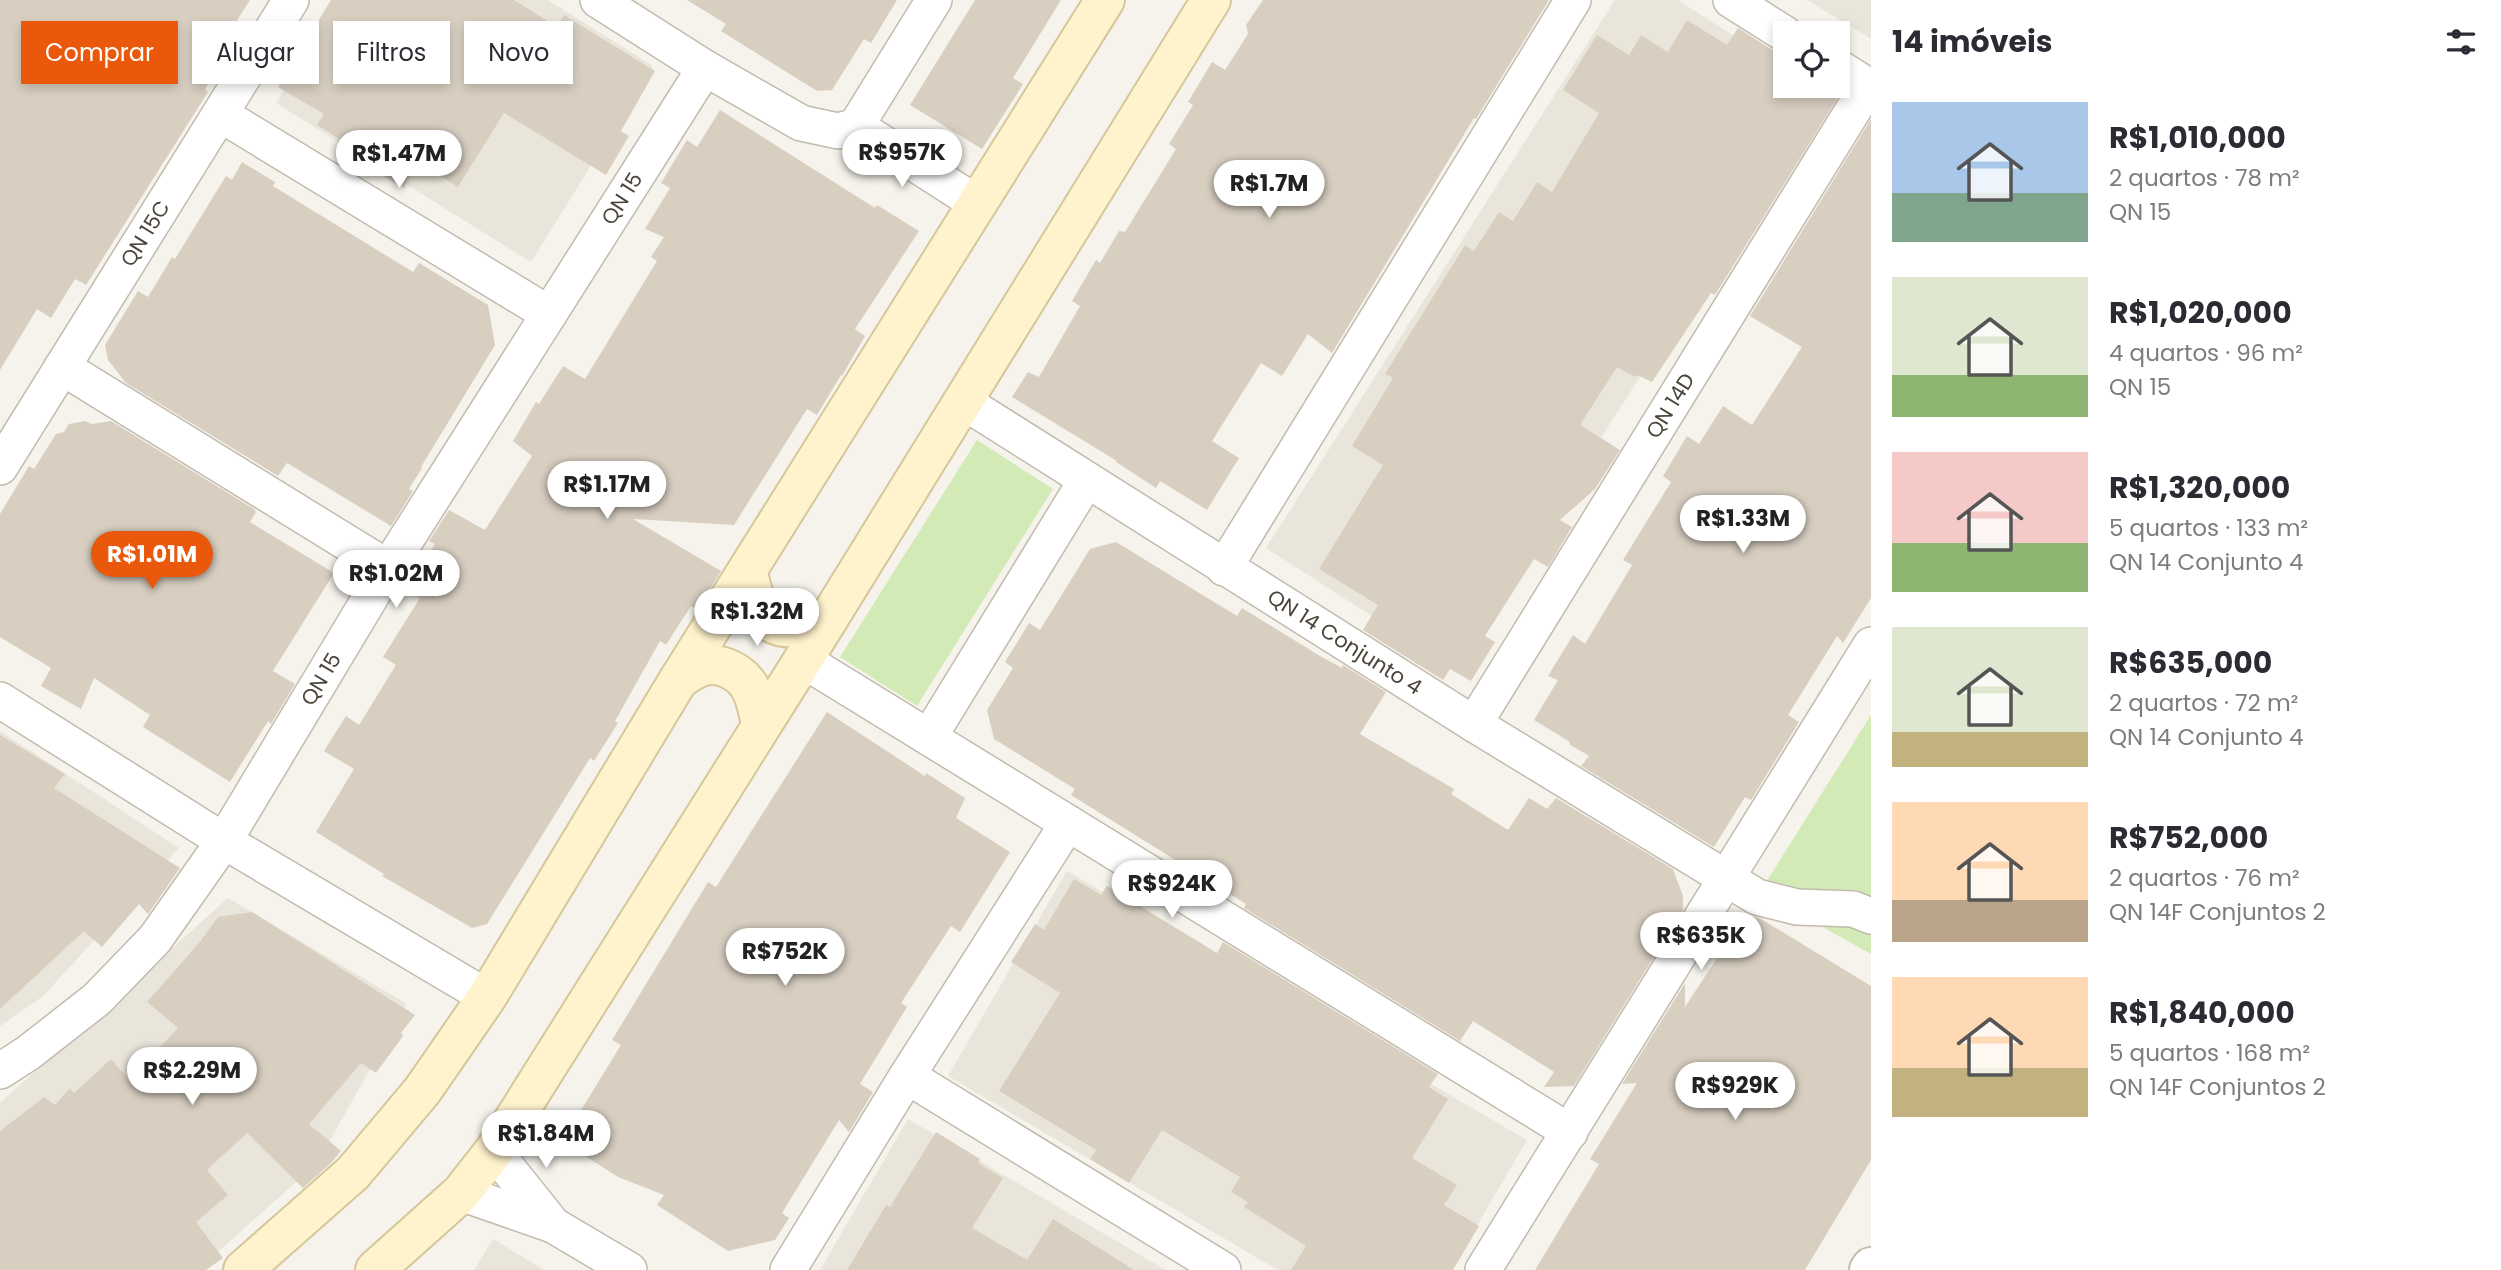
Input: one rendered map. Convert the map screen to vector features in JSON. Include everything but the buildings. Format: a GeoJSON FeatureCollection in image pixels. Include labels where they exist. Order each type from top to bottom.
{"type":"FeatureCollection","features":[{"type":"Feature","properties":{"kind":"main road"},"geometry":{"type":"LineString","coordinates":[[243,1270],[354,1173],[422,1091],[487,997],[678,679],[748,572],[1105,0]]}},
{"type":"Feature","properties":{"kind":"main road"},"geometry":{"type":"LineString","coordinates":[[375,1270],[461,1193],[494,1150],[828,621],[1211,0]]}},
{"type":"Feature","properties":{"kind":"main road"},"geometry":{"type":"LineString","coordinates":[[748,572],[756,606],[767,620],[784,628],[799,629],[828,621]]}},
{"type":"Feature","properties":{"kind":"main road"},"geometry":{"type":"LineString","coordinates":[[678,679],[699,667],[717,664],[732,671],[747,682],[761,725]]}},
{"type":"Feature","properties":{"kind":"street","name":"QN 15C"},"geometry":{"type":"LineString","coordinates":[[0,467],[291,0]]}},
{"type":"Feature","properties":{"kind":"street"},"geometry":{"type":"LineString","coordinates":[[598,0],[705,68],[801,123],[838,131],[856,127],[978,204]]}},
{"type":"Feature","properties":{"kind":"street"},"geometry":{"type":"LineString","coordinates":[[856,127],[934,0]]}},
{"type":"Feature","properties":{"kind":"street"},"geometry":{"type":"LineString","coordinates":[[1224,568],[1573,0]]}},
{"type":"Feature","properties":{"kind":"street"},"geometry":{"type":"LineString","coordinates":[[1731,0],[1773,26]]}},
{"type":"Feature","properties":{"kind":"street","name":"QN 15"},"geometry":{"type":"LineString","coordinates":[[0,1071],[28,1053],[97,999],[155,939],[223,841],[388,568],[705,68]]}},
{"type":"Feature","properties":{"kind":"street"},"geometry":{"type":"LineString","coordinates":[[1850,75],[1869,87]]}},
{"type":"Feature","properties":{"kind":"street","name":"QN 14D"},"geometry":{"type":"LineString","coordinates":[[1474,724],[1869,87]]}},
{"type":"Feature","properties":{"kind":"street"},"geometry":{"type":"LineString","coordinates":[[220,114],[549,314]]}},
{"type":"Feature","properties":{"kind":"street"},"geometry":{"type":"LineString","coordinates":[[62,367],[388,568]]}},
{"type":"Feature","properties":{"kind":"street","name":"QN 14 Conjunto 4"},"geometry":{"type":"LineString","coordinates":[[964,402],[1224,568],[1725,879],[1767,900],[1797,907],[1853,909],[1871,916]]}},
{"type":"Feature","properties":{"kind":"street"},"geometry":{"type":"LineString","coordinates":[[929,737],[1086,481]]}},
{"type":"Feature","properties":{"kind":"street"},"geometry":{"type":"LineString","coordinates":[[1483,1270],[1871,645]]}},
{"type":"Feature","properties":{"kind":"street"},"geometry":{"type":"LineString","coordinates":[[803,660],[1570,1132]]}},
{"type":"Feature","properties":{"kind":"street"},"geometry":{"type":"LineString","coordinates":[[0,700],[223,841],[487,997]]}},
{"type":"Feature","properties":{"kind":"street"},"geometry":{"type":"LineString","coordinates":[[788,1270],[907,1076],[1068,823]]}},
{"type":"Feature","properties":{"kind":"street"},"geometry":{"type":"LineString","coordinates":[[907,1076],[1223,1270]]}},
{"type":"Feature","properties":{"kind":"street"},"geometry":{"type":"LineString","coordinates":[[494,1150],[554,1225]]}},
{"type":"Feature","properties":{"kind":"street"},"geometry":{"type":"LineString","coordinates":[[461,1193],[554,1225],[629,1270]]}},
{"type":"Feature","properties":{"kind":"shaded area"},"geometry":{"type":"Polygon","coordinates":[[[340,0],[548,0],[653,66],[531,262],[276,103],[288,84],[319,84],[319,34],[340,0]]]}},
{"type":"Feature","properties":{"kind":"shaded area"},"geometry":{"type":"Polygon","coordinates":[[[1615,0],[1678,0],[1773,61],[1773,98],[1817,98],[1454,669],[1266,548],[1615,0]]]}},
{"type":"Feature","properties":{"kind":"shaded area"},"geometry":{"type":"Polygon","coordinates":[[[1807,0],[1871,0],[1871,39],[1850,26],[1850,21],[1841,21],[1807,0]]]}},
{"type":"Feature","properties":{"kind":"shaded area"},"geometry":{"type":"Polygon","coordinates":[[[0,731],[179,848],[42,997],[0,1026],[0,731]]]}},
{"type":"Feature","properties":{"kind":"shaded area"},"geometry":{"type":"Polygon","coordinates":[[[1067,871],[1527,1140],[1451,1270],[1278,1270],[948,1076],[1067,871]]]}},
{"type":"Feature","properties":{"kind":"shaded area"},"geometry":{"type":"Polygon","coordinates":[[[228,898],[407,1004],[317,1163],[198,1270],[0,1270],[0,1103],[228,898]]]}},
{"type":"Feature","properties":{"kind":"shaded area"},"geometry":{"type":"Polygon","coordinates":[[[908,1119],[1166,1270],[820,1270],[908,1119]]]}},
{"type":"Feature","properties":{"kind":"shaded area"},"geometry":{"type":"Polygon","coordinates":[[[493,1239],[544,1270],[474,1270],[493,1239]]]}},
{"type":"Feature","properties":{"kind":"green space"},"geometry":{"type":"Polygon","coordinates":[[[977,440],[1053,489],[917,706],[840,657],[977,440]]]}},
{"type":"Feature","properties":{"kind":"green space"},"geometry":{"type":"Polygon","coordinates":[[[1871,715],[1871,954],[1760,892],[1871,715]]]}}]}
